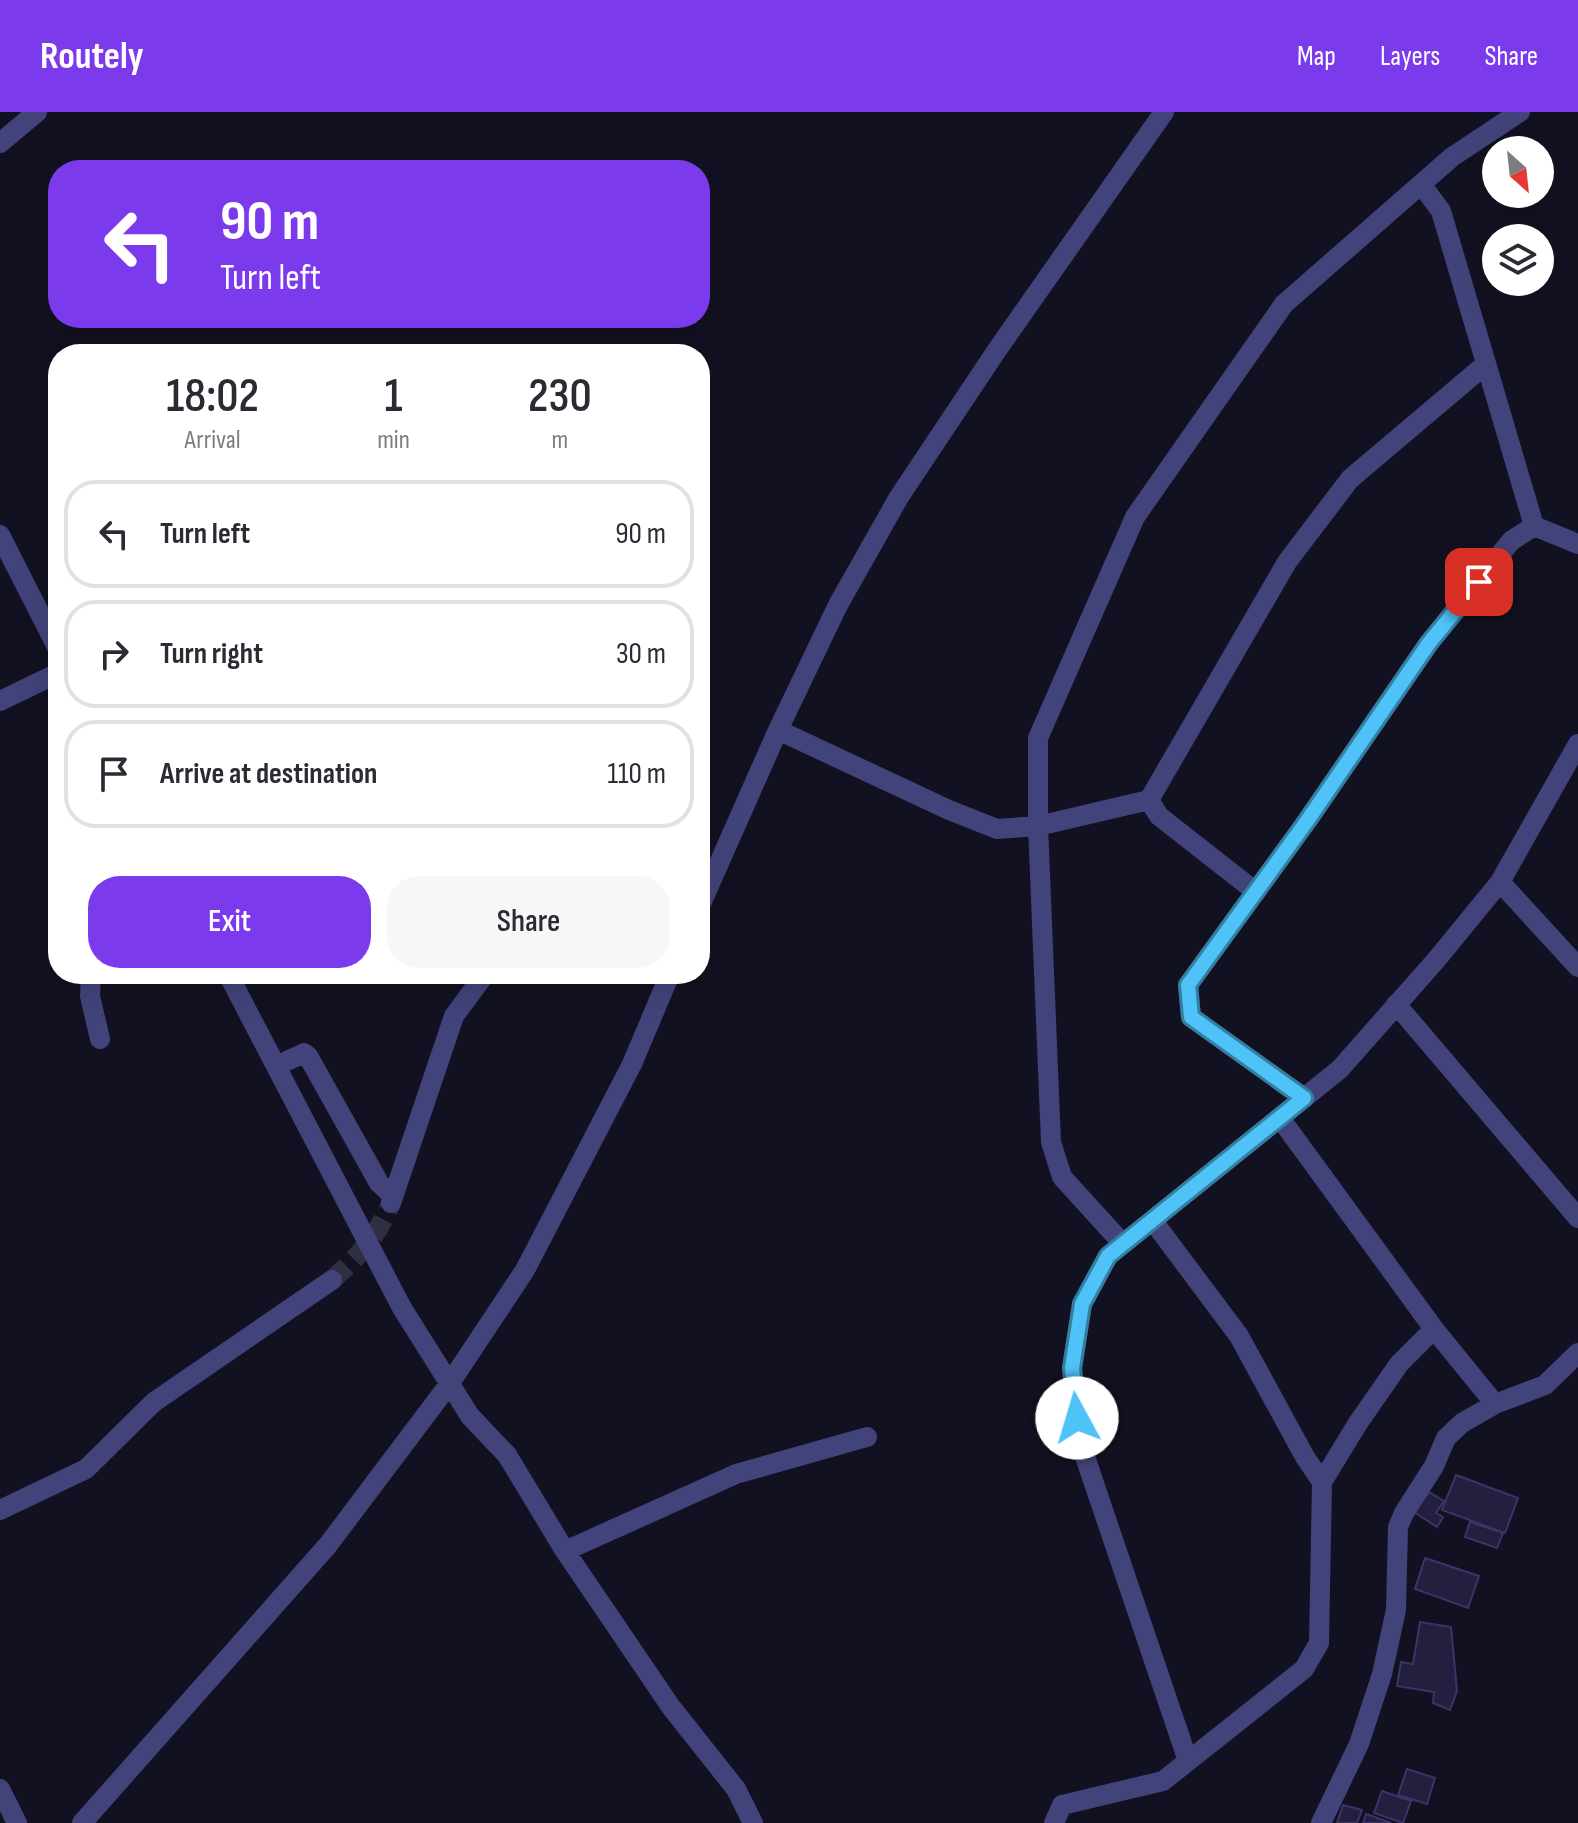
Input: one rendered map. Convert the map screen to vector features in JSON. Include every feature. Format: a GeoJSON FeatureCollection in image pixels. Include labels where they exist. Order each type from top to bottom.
{"type":"FeatureCollection","features":[{"type":"Feature","properties":{"kind":"street"},"geometry":{"type":"LineString","coordinates":[[0,143],[37,112]]}},
{"type":"Feature","properties":{"kind":"street"},"geometry":{"type":"LineString","coordinates":[[710,883],[838,605],[899,497],[997,350],[1164,112]]}},
{"type":"Feature","properties":{"kind":"street"},"geometry":{"type":"LineString","coordinates":[[1123,1244],[1062,1177],[1051,1142],[1038,826],[1038,738],[1135,517],[1284,304],[1452,157],[1520,112]]}},
{"type":"Feature","properties":{"kind":"street"},"geometry":{"type":"LineString","coordinates":[[1421,184],[1441,211],[1534,526]]}},
{"type":"Feature","properties":{"kind":"street"},"geometry":{"type":"LineString","coordinates":[[778,730],[949,810],[997,829],[1038,826],[1149,800],[1287,562],[1350,479],[1486,364]]}},
{"type":"Feature","properties":{"kind":"street"},"geometry":{"type":"LineString","coordinates":[[1534,526],[1578,544]]}},
{"type":"Feature","properties":{"kind":"street"},"geometry":{"type":"LineString","coordinates":[[1304,1098],[1191,1017],[1188,985],[1429,643],[1511,541],[1534,526]]}},
{"type":"Feature","properties":{"kind":"street"},"geometry":{"type":"LineString","coordinates":[[0,535],[48,607]]}},
{"type":"Feature","properties":{"kind":"street"},"geometry":{"type":"LineString","coordinates":[[0,701],[48,678]]}},
{"type":"Feature","properties":{"kind":"street"},"geometry":{"type":"LineString","coordinates":[[1188,1761],[1080,1442],[1072,1368],[1082,1304],[1108,1256],[1340,1069],[1500,882],[1578,744]]}},
{"type":"Feature","properties":{"kind":"street"},"geometry":{"type":"LineString","coordinates":[[1149,800],[1159,816],[1256,892]]}},
{"type":"Feature","properties":{"kind":"street"},"geometry":{"type":"LineString","coordinates":[[1500,882],[1578,967]]}},
{"type":"Feature","properties":{"kind":"street"},"geometry":{"type":"LineString","coordinates":[[91,984],[90,996],[100,1039]]}},
{"type":"Feature","properties":{"kind":"street"},"geometry":{"type":"LineString","coordinates":[[233,984],[396,1298],[470,1416],[507,1455],[565,1551],[671,1707],[736,1789],[753,1823]]}},
{"type":"Feature","properties":{"kind":"street"},"geometry":{"type":"LineString","coordinates":[[276,1066],[304,1053],[308,1056],[379,1183],[392,1200],[454,1016],[478,984]]}},
{"type":"Feature","properties":{"kind":"street"},"geometry":{"type":"LineString","coordinates":[[82,1823],[328,1545],[450,1383],[525,1270],[632,1064],[666,984]]}},
{"type":"Feature","properties":{"kind":"street"},"geometry":{"type":"LineString","coordinates":[[1396,1004],[1578,1218]]}},
{"type":"Feature","properties":{"kind":"street"},"geometry":{"type":"LineString","coordinates":[[1280,1118],[1434,1329],[1495,1404]]}},
{"type":"Feature","properties":{"kind":"street"},"geometry":{"type":"LineString","coordinates":[[1153,1221],[1239,1336],[1305,1457],[1322,1482]]}},
{"type":"Feature","properties":{"kind":"street"},"geometry":{"type":"LineString","coordinates":[[0,1510],[86,1469],[154,1402],[332,1280]]}},
{"type":"Feature","properties":{"kind":"street"},"geometry":{"type":"LineString","coordinates":[[1054,1823],[1062,1805],[1163,1781],[1304,1669],[1319,1643],[1322,1482],[1399,1364],[1434,1329]]}},
{"type":"Feature","properties":{"kind":"street"},"geometry":{"type":"LineString","coordinates":[[1321,1823],[1359,1744],[1382,1674],[1396,1610],[1398,1527],[1404,1513],[1434,1466],[1446,1438],[1462,1423],[1495,1404],[1545,1385],[1578,1353]]}},
{"type":"Feature","properties":{"kind":"street"},"geometry":{"type":"LineString","coordinates":[[565,1551],[736,1474],[867,1437]]}},
{"type":"Feature","properties":{"kind":"street"},"geometry":{"type":"LineString","coordinates":[[0,1789],[17,1823]]}},
{"type":"Feature","properties":{"kind":"building"},"geometry":{"type":"Polygon","coordinates":[[[1456,1475],[1518,1498],[1505,1533],[1442,1510],[1456,1475]]]}},
{"type":"Feature","properties":{"kind":"building"},"geometry":{"type":"Polygon","coordinates":[[[1429,1492],[1444,1501],[1436,1513],[1443,1517],[1437,1527],[1414,1512],[1429,1492]]]}},
{"type":"Feature","properties":{"kind":"building"},"geometry":{"type":"Polygon","coordinates":[[[1470,1522],[1503,1533],[1497,1548],[1465,1537],[1470,1522]]]}},
{"type":"Feature","properties":{"kind":"building"},"geometry":{"type":"Polygon","coordinates":[[[1425,1558],[1479,1576],[1468,1608],[1415,1589],[1425,1558]]]}},
{"type":"Feature","properties":{"kind":"building"},"geometry":{"type":"Polygon","coordinates":[[[1420,1622],[1451,1627],[1457,1691],[1450,1710],[1433,1703],[1434,1692],[1397,1686],[1401,1662],[1413,1664],[1420,1622]]]}},
{"type":"Feature","properties":{"kind":"building"},"geometry":{"type":"Polygon","coordinates":[[[1407,1769],[1435,1778],[1427,1804],[1398,1795],[1407,1769]]]}},
{"type":"Feature","properties":{"kind":"building"},"geometry":{"type":"Polygon","coordinates":[[[1382,1791],[1411,1801],[1403,1823],[1374,1813],[1382,1791]]]}},
{"type":"Feature","properties":{"kind":"building"},"geometry":{"type":"Polygon","coordinates":[[[1343,1805],[1362,1810],[1357,1823],[1337,1823],[1343,1805]]]}},
{"type":"Feature","properties":{"kind":"building"},"geometry":{"type":"Polygon","coordinates":[[[1366,1814],[1391,1823],[1363,1823],[1366,1814]]]}},
{"type":"Feature","properties":{"kind":"tunnel"},"geometry":{"type":"LineString","coordinates":[[332,1280],[366,1245],[391,1203]]}},
{"type":"Feature","properties":{"kind":"route"},"geometry":{"type":"LineString","coordinates":[[1077,1418],[1072,1368],[1082,1304],[1108,1256],[1304,1098],[1191,1017],[1188,985],[1307,821],[1429,643],[1479,582]]}}]}
